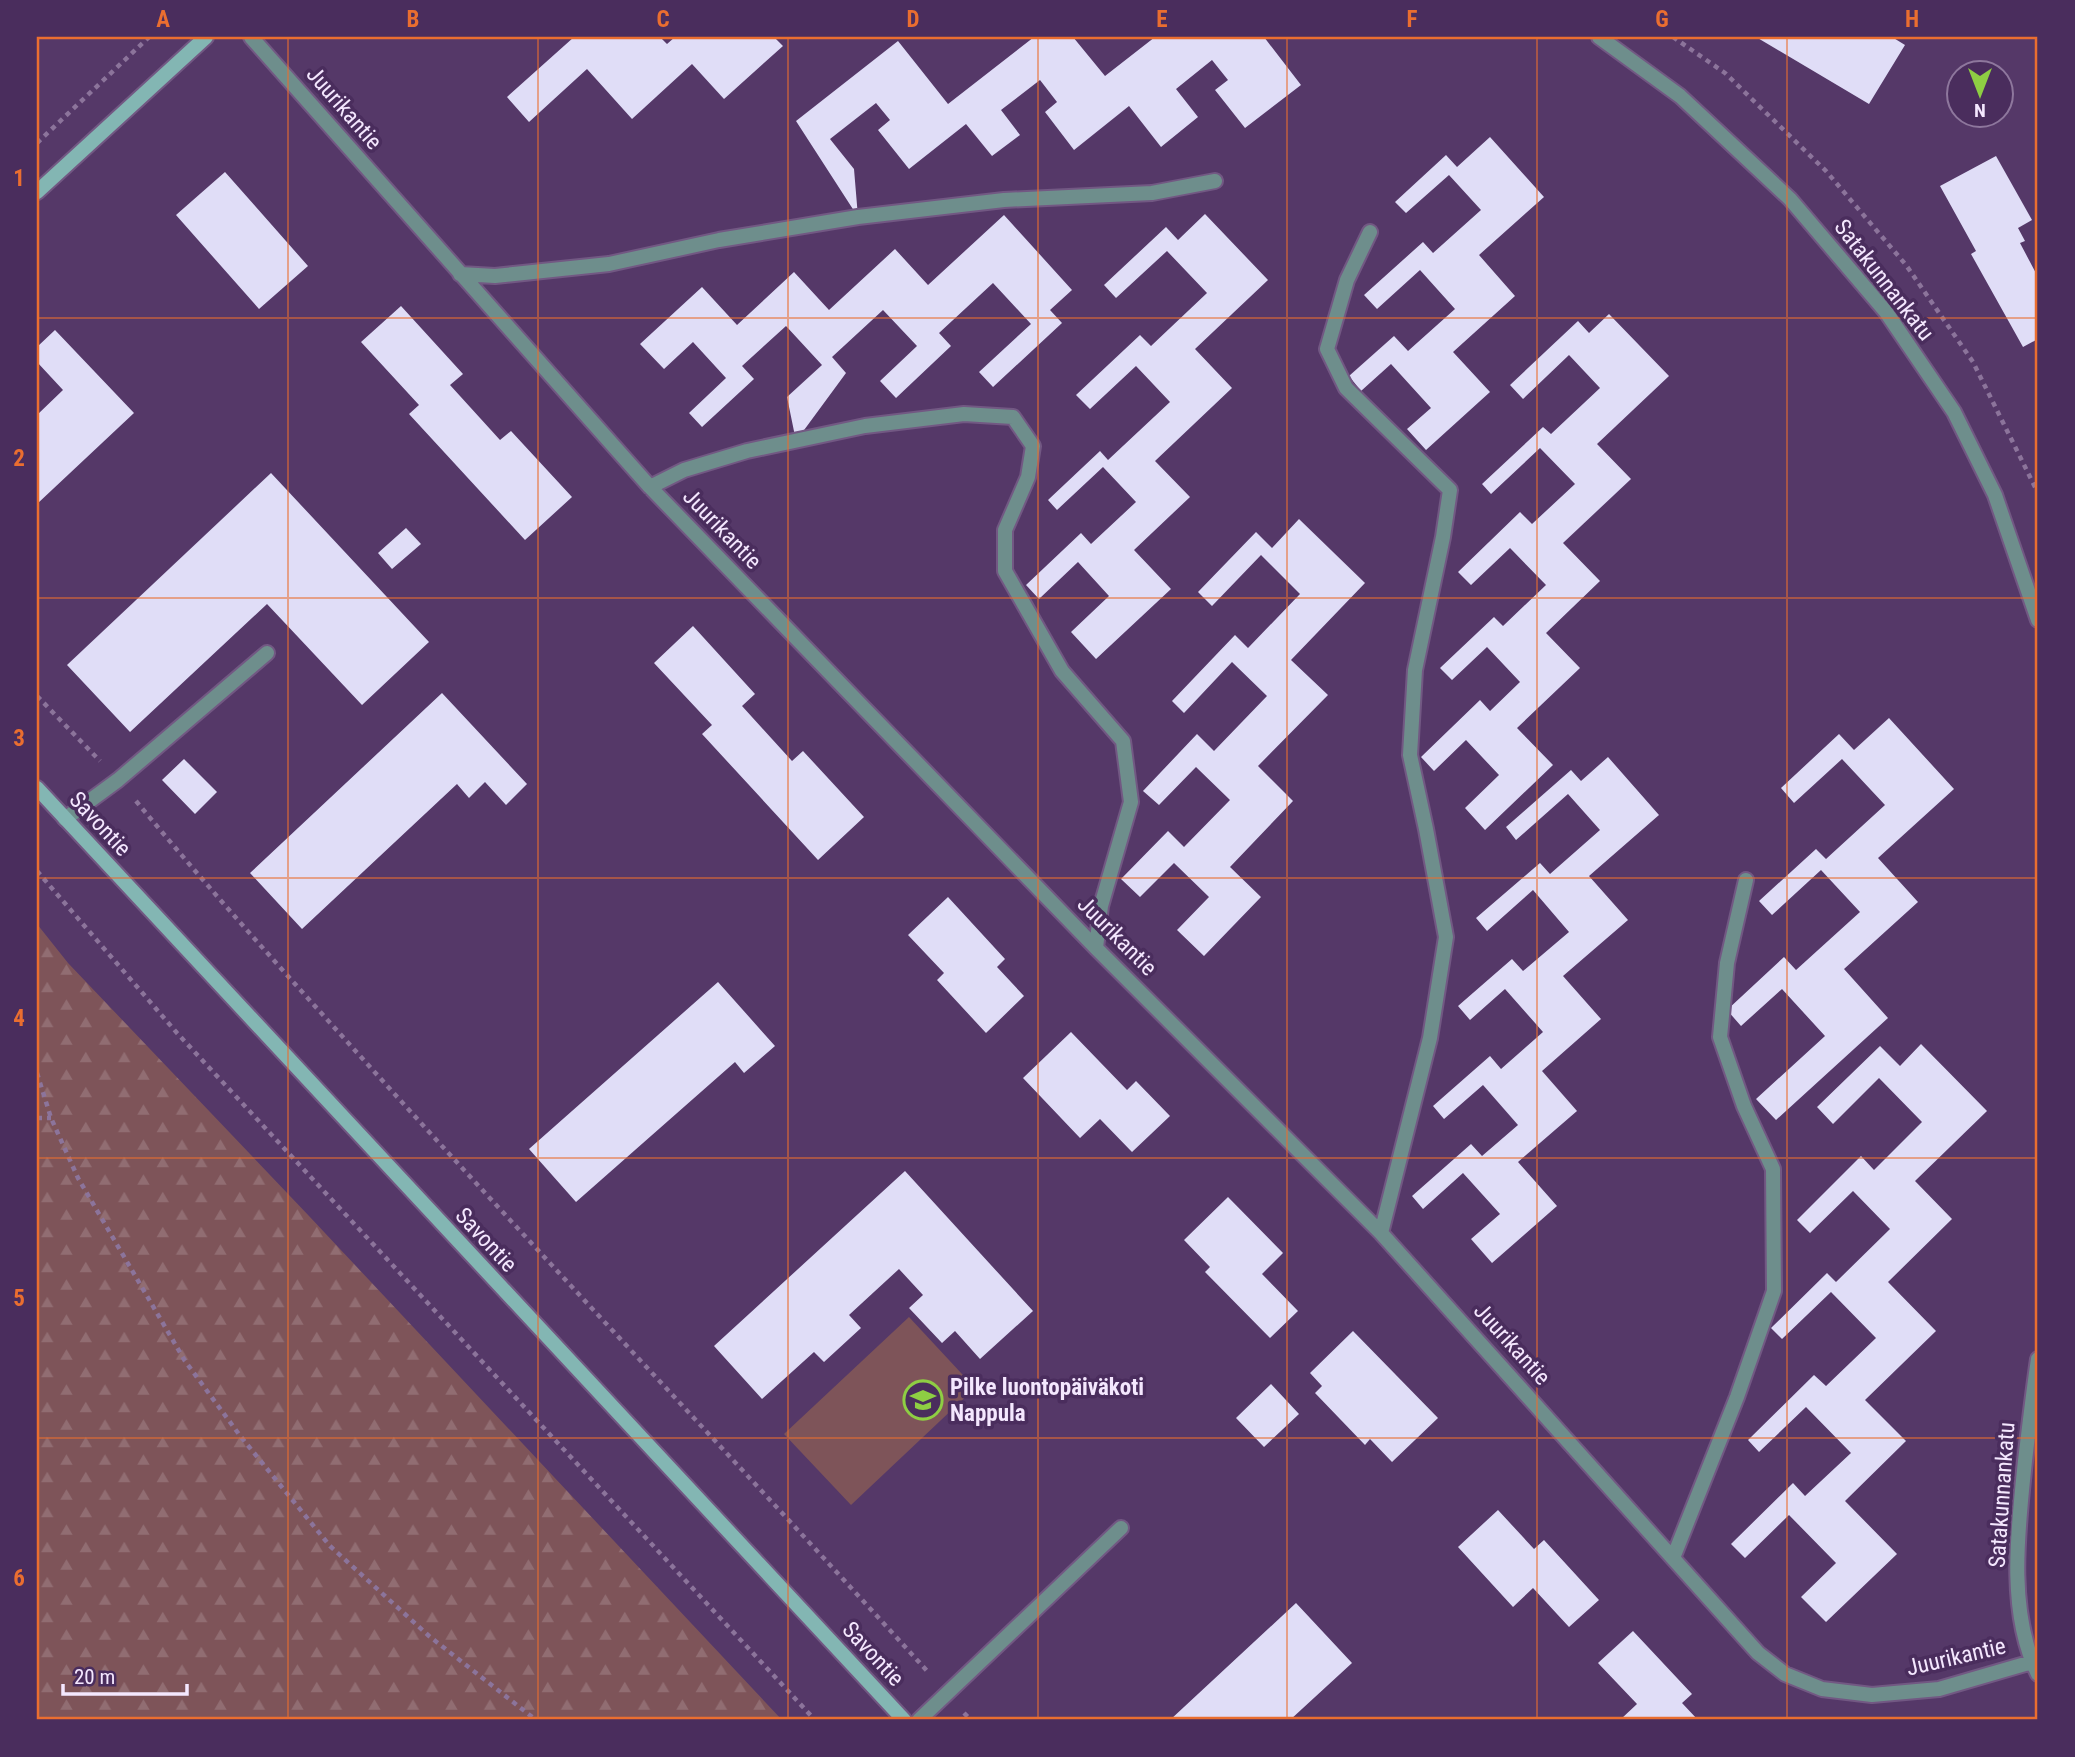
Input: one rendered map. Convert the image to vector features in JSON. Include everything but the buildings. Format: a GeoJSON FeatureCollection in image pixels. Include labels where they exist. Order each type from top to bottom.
{"type":"FeatureCollection","features":[{"type":"Feature","properties":{"kind":"street"},"geometry":{"type":"LineString","coordinates":[[37,192],[206,37]]}},
{"type":"Feature","properties":{"kind":"street","name":"Juurikantie"},"geometry":{"type":"LineString","coordinates":[[251,37],[650,487],[1096,948],[1381,1233],[1758,1653],[1785,1674],[1822,1689],[1872,1695],[1939,1689],[2035,1668]]}},
{"type":"Feature","properties":{"kind":"street","name":"Satakunnankatu"},"geometry":{"type":"LineString","coordinates":[[1599,37],[1680,96],[1790,200],[1886,312],[1954,412],[1995,495],[2038,620]]}},
{"type":"Feature","properties":{"kind":"street"},"geometry":{"type":"LineString","coordinates":[[460,274],[495,276],[609,264],[719,240],[858,217],[1004,200],[1152,192],[1215,181]]}},
{"type":"Feature","properties":{"kind":"street"},"geometry":{"type":"LineString","coordinates":[[1370,232],[1348,280],[1327,349],[1346,387],[1450,490],[1415,670],[1410,755],[1446,937],[1430,1038],[1381,1233]]}},
{"type":"Feature","properties":{"kind":"street"},"geometry":{"type":"LineString","coordinates":[[650,487],[684,470],[747,451],[865,426],[964,414],[1013,417],[1033,446],[1028,477],[1005,530],[1005,571],[1062,671],[1123,741],[1131,802],[1101,906],[1096,948]]}},
{"type":"Feature","properties":{"kind":"street"},"geometry":{"type":"LineString","coordinates":[[65,819],[118,780],[267,653]]}},
{"type":"Feature","properties":{"kind":"street","name":"Savontie"},"geometry":{"type":"LineString","coordinates":[[37,788],[904,1720]]}},
{"type":"Feature","properties":{"kind":"street"},"geometry":{"type":"LineString","coordinates":[[1673,1558],[1737,1397],[1774,1291],[1773,1169],[1744,1106],[1720,1037],[1727,963],[1746,880]]}},
{"type":"Feature","properties":{"kind":"street","name":"Satakunnankatu"},"geometry":{"type":"LineString","coordinates":[[2035,1668],[2020,1614],[2017,1532],[2038,1359]]}},
{"type":"Feature","properties":{"kind":"street"},"geometry":{"type":"LineString","coordinates":[[919,1720],[1121,1528]]}},
{"type":"Feature","properties":{"kind":"path"},"geometry":{"type":"LineString","coordinates":[[37,143],[149,37]]}},
{"type":"Feature","properties":{"kind":"path"},"geometry":{"type":"LineString","coordinates":[[1673,37],[1725,73],[1817,162],[1906,265],[1973,362],[2038,493]]}},
{"type":"Feature","properties":{"kind":"path"},"geometry":{"type":"LineString","coordinates":[[37,696],[118,780],[233,916],[474,1181],[971,1720]]}},
{"type":"Feature","properties":{"kind":"path"},"geometry":{"type":"LineString","coordinates":[[37,871],[177,1033],[814,1720]]}},
{"type":"Feature","properties":{"kind":"path"},"geometry":{"type":"LineString","coordinates":[[37,1073],[51,1118],[78,1178],[185,1361],[241,1437],[330,1546],[429,1636],[536,1720]]}},
{"type":"Feature","properties":{"kind":"path"},"geometry":{"type":"LineString","coordinates":[[37,1118],[51,1118]]}},
{"type":"Feature","properties":{"kind":"green space"},"geometry":{"type":"Polygon","coordinates":[[[37,924],[68,963],[782,1720],[37,1720],[37,924]]]}},
{"type":"Feature","properties":{"kind":"green space"},"geometry":{"type":"Polygon","coordinates":[[[909,1317],[975,1388],[851,1505],[784,1434],[909,1317]]]}},
{"type":"Feature","properties":{"kind":"place","name":"Pilke luontopäiväkoti Nappula"},"geometry":{"type":"Point","coordinates":[923,1400]}}]}
